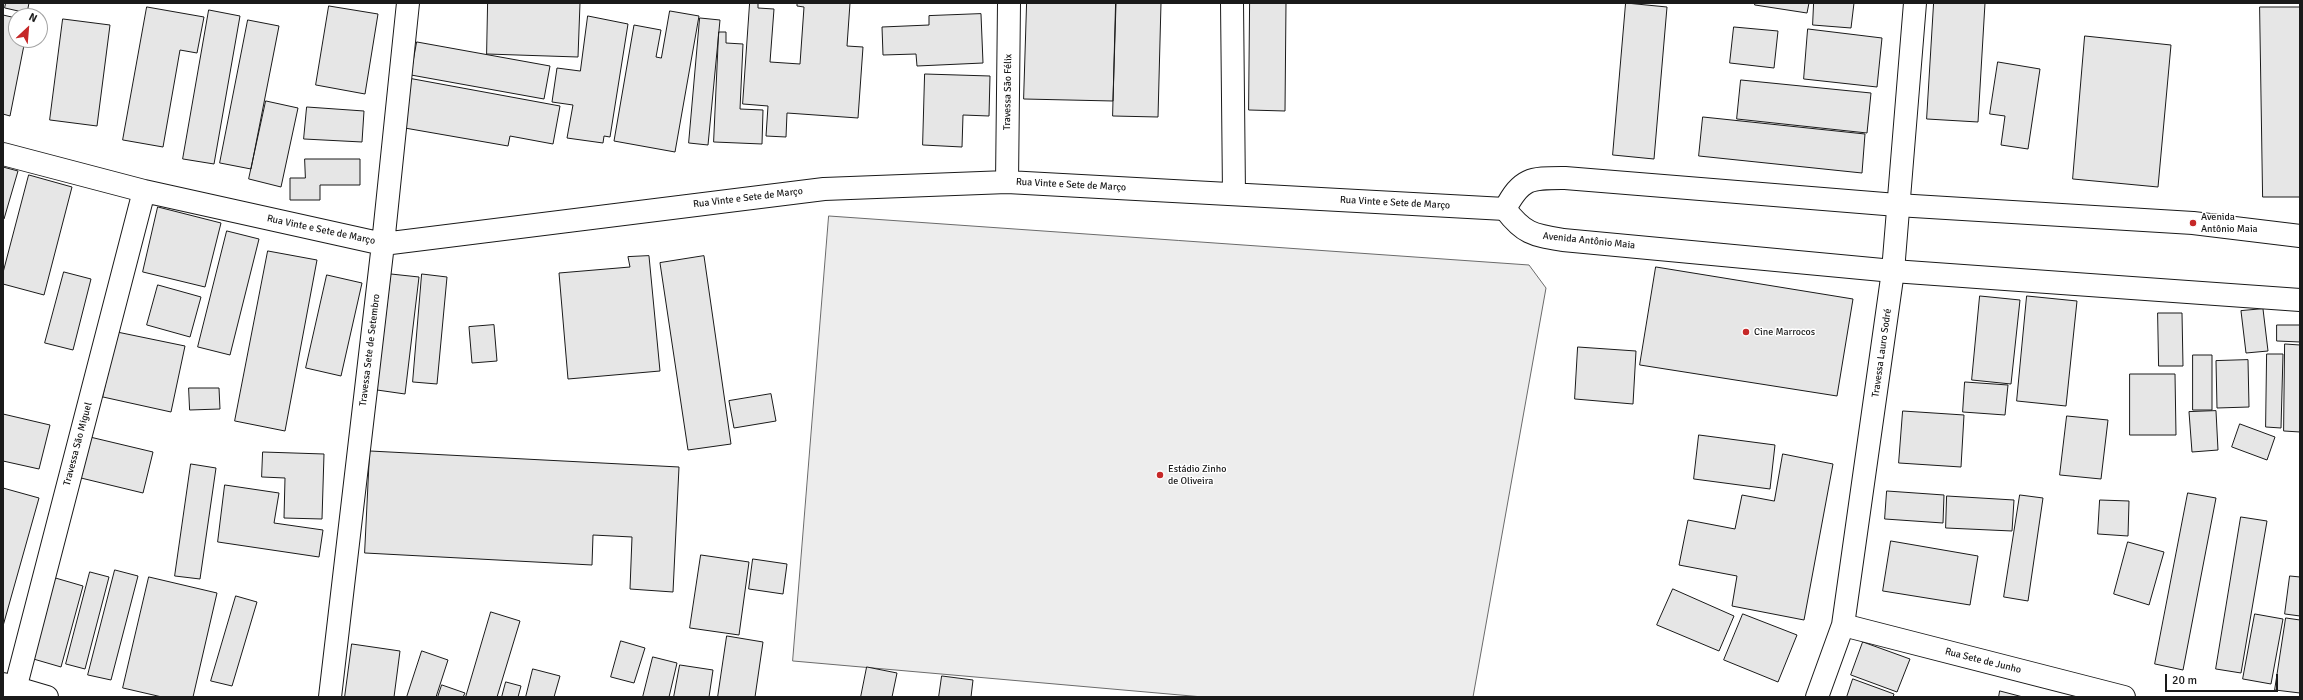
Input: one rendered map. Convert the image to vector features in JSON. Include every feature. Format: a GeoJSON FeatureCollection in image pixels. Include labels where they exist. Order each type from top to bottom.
{"type":"FeatureCollection","features":[{"type":"Feature","properties":{"kind":"street","name":"Travessa Sete de Setembro"},"geometry":{"type":"LineString","coordinates":[[330,697],[383,244],[408,3]]}},
{"type":"Feature","properties":{"kind":"street","name":"Travessa São Félix"},"geometry":{"type":"LineString","coordinates":[[1007,182],[1009,3]]}},
{"type":"Feature","properties":{"kind":"street"},"geometry":{"type":"LineString","coordinates":[[1232,3],[1234,194]]}},
{"type":"Feature","properties":{"kind":"street","name":"Travessa Lauro Sodré"},"geometry":{"type":"LineString","coordinates":[[1817,697],[1842,626],[1893,271],[1914,3]]}},
{"type":"Feature","properties":{"kind":"street","name":"Rua Vinte e Sete de Março"},"geometry":{"type":"LineString","coordinates":[[3,154],[144,192],[383,244],[816,190],[1007,182],[1505,209]]}},
{"type":"Feature","properties":{"kind":"street"},"geometry":{"type":"LineString","coordinates":[[1505,209],[1515,190],[1534,178],[1565,178],[1897,205],[2193,223],[2300,236]]}},
{"type":"Feature","properties":{"kind":"street","name":"Travessa São Miguel"},"geometry":{"type":"LineString","coordinates":[[10,690],[144,192]]}},
{"type":"Feature","properties":{"kind":"street","name":"Avenida Antônio Maia"},"geometry":{"type":"LineString","coordinates":[[1505,209],[1516,223],[1532,234],[1555,238],[1893,271],[2300,300]]}},
{"type":"Feature","properties":{"kind":"street","name":"Rua Sete de Junho"},"geometry":{"type":"LineString","coordinates":[[1842,626],[2124,697]]}},
{"type":"Feature","properties":{"kind":"street"},"geometry":{"type":"LineString","coordinates":[[10,690],[47,697]]}},
{"type":"Feature","properties":{"kind":"shaded area","name":"Estádio Zinho de Oliveira"},"geometry":{"type":"Polygon","coordinates":[[[829,216],[1529,265],[1546,288],[1473,697],[1203,697],[793,661],[829,216]]]}},
{"type":"Feature","properties":{"kind":"building"},"geometry":{"type":"Polygon","coordinates":[[[6,3],[29,3],[28,8],[5,8],[6,3]]]}},
{"type":"Feature","properties":{"kind":"building"},"geometry":{"type":"Polygon","coordinates":[[[488,3],[580,3],[578,57],[487,54],[488,3]]]}},
{"type":"Feature","properties":{"kind":"building"},"geometry":{"type":"Polygon","coordinates":[[[750,3],[758,3],[758,8],[774,9],[770,62],[800,64],[804,7],[797,6],[797,3],[850,3],[847,46],[863,47],[858,118],[787,113],[786,137],[766,136],[768,106],[743,104],[750,3]]]}},
{"type":"Feature","properties":{"kind":"building"},"geometry":{"type":"Polygon","coordinates":[[[1027,3],[1116,3],[1113,101],[1024,99],[1027,3]]]}},
{"type":"Feature","properties":{"kind":"building"},"geometry":{"type":"Polygon","coordinates":[[[1116,3],[1161,3],[1158,117],[1113,116],[1116,3]]]}},
{"type":"Feature","properties":{"kind":"building"},"geometry":{"type":"Polygon","coordinates":[[[1250,3],[1286,3],[1285,111],[1249,110],[1250,3]]]}},
{"type":"Feature","properties":{"kind":"building"},"geometry":{"type":"Polygon","coordinates":[[[1626,3],[1667,7],[1654,159],[1613,155],[1626,3]]]}},
{"type":"Feature","properties":{"kind":"building"},"geometry":{"type":"Polygon","coordinates":[[[1755,3],[1809,3],[1807,13],[1755,5],[1755,3]]]}},
{"type":"Feature","properties":{"kind":"building"},"geometry":{"type":"Polygon","coordinates":[[[1814,3],[1854,3],[1851,28],[1813,25],[1814,3]]]}},
{"type":"Feature","properties":{"kind":"building"},"geometry":{"type":"Polygon","coordinates":[[[1934,3],[1985,3],[1978,122],[1927,119],[1934,3]]]}},
{"type":"Feature","properties":{"kind":"building"},"geometry":{"type":"Polygon","coordinates":[[[329,6],[378,14],[365,94],[316,85],[329,6]]]}},
{"type":"Feature","properties":{"kind":"building"},"geometry":{"type":"Polygon","coordinates":[[[147,7],[204,17],[197,53],[180,50],[163,147],[123,140],[147,7]]]}},
{"type":"Feature","properties":{"kind":"building"},"geometry":{"type":"Polygon","coordinates":[[[2260,7],[2300,7],[2300,197],[2263,197],[2260,7]]]}},
{"type":"Feature","properties":{"kind":"building"},"geometry":{"type":"Polygon","coordinates":[[[209,10],[240,16],[214,164],[183,159],[209,10]]]}},
{"type":"Feature","properties":{"kind":"building"},"geometry":{"type":"Polygon","coordinates":[[[670,11],[699,16],[675,152],[614,141],[634,25],[661,30],[656,57],[661,58],[670,11]]]}},
{"type":"Feature","properties":{"kind":"building"},"geometry":{"type":"Polygon","coordinates":[[[981,14],[983,63],[917,66],[916,54],[883,55],[882,27],[929,25],[929,16],[981,14]]]}},
{"type":"Feature","properties":{"kind":"building"},"geometry":{"type":"Polygon","coordinates":[[[3,15],[8,16],[8,48],[23,48],[10,116],[3,114],[3,15]]]}},
{"type":"Feature","properties":{"kind":"building"},"geometry":{"type":"Polygon","coordinates":[[[588,16],[628,24],[610,137],[604,136],[603,143],[567,138],[573,105],[552,102],[557,68],[580,71],[588,16]]]}},
{"type":"Feature","properties":{"kind":"building"},"geometry":{"type":"Polygon","coordinates":[[[700,18],[720,20],[708,145],[689,143],[700,18]]]}},
{"type":"Feature","properties":{"kind":"building"},"geometry":{"type":"Polygon","coordinates":[[[63,19],[110,25],[97,126],[50,120],[63,19]]]}},
{"type":"Feature","properties":{"kind":"building"},"geometry":{"type":"Polygon","coordinates":[[[248,20],[279,26],[251,169],[220,163],[248,20]]]}},
{"type":"Feature","properties":{"kind":"building"},"geometry":{"type":"Polygon","coordinates":[[[1734,27],[1778,31],[1774,68],[1730,63],[1734,27]]]}},
{"type":"Feature","properties":{"kind":"building"},"geometry":{"type":"Polygon","coordinates":[[[1808,29],[1882,38],[1877,87],[1804,79],[1808,29]]]}},
{"type":"Feature","properties":{"kind":"building"},"geometry":{"type":"Polygon","coordinates":[[[719,32],[726,32],[726,43],[743,44],[740,109],[763,110],[762,144],[714,142],[719,32]]]}},
{"type":"Feature","properties":{"kind":"building"},"geometry":{"type":"Polygon","coordinates":[[[2085,36],[2171,45],[2158,187],[2073,179],[2085,36]]]}},
{"type":"Feature","properties":{"kind":"building"},"geometry":{"type":"Polygon","coordinates":[[[417,42],[550,66],[544,99],[411,75],[417,42]]]}},
{"type":"Feature","properties":{"kind":"building"},"geometry":{"type":"Polygon","coordinates":[[[1998,62],[2040,69],[2028,149],[2001,145],[2005,116],[1990,114],[1998,62]]]}},
{"type":"Feature","properties":{"kind":"building"},"geometry":{"type":"Polygon","coordinates":[[[925,74],[990,76],[989,116],[963,115],[962,147],[923,145],[925,74]]]}},
{"type":"Feature","properties":{"kind":"building"},"geometry":{"type":"Polygon","coordinates":[[[408,78],[560,106],[553,144],[510,136],[508,146],[399,127],[408,78]]]}},
{"type":"Feature","properties":{"kind":"building"},"geometry":{"type":"Polygon","coordinates":[[[1741,80],[1871,93],[1867,133],[1737,119],[1741,80]]]}},
{"type":"Feature","properties":{"kind":"building"},"geometry":{"type":"Polygon","coordinates":[[[266,101],[298,108],[281,187],[249,179],[266,101]]]}},
{"type":"Feature","properties":{"kind":"building"},"geometry":{"type":"Polygon","coordinates":[[[307,107],[364,111],[362,142],[304,139],[307,107]]]}},
{"type":"Feature","properties":{"kind":"building"},"geometry":{"type":"Polygon","coordinates":[[[1703,117],[1865,134],[1862,173],[1699,156],[1703,117]]]}},
{"type":"Feature","properties":{"kind":"building"},"geometry":{"type":"Polygon","coordinates":[[[305,159],[360,159],[360,185],[320,185],[320,200],[290,200],[290,178],[305,178],[305,159]]]}},
{"type":"Feature","properties":{"kind":"building"},"geometry":{"type":"Polygon","coordinates":[[[3,167],[18,171],[4,219],[3,219],[3,167]]]}},
{"type":"Feature","properties":{"kind":"building"},"geometry":{"type":"Polygon","coordinates":[[[29,175],[72,187],[44,295],[3,284],[3,273],[29,175]]]}},
{"type":"Feature","properties":{"kind":"building"},"geometry":{"type":"Polygon","coordinates":[[[158,207],[221,223],[205,287],[143,272],[158,207]]]}},
{"type":"Feature","properties":{"kind":"building"},"geometry":{"type":"Polygon","coordinates":[[[227,231],[259,239],[230,355],[198,347],[227,231]]]}},
{"type":"Feature","properties":{"kind":"building"},"geometry":{"type":"Polygon","coordinates":[[[268,251],[317,260],[285,431],[235,421],[268,251]]]}},
{"type":"Feature","properties":{"kind":"building"},"geometry":{"type":"Polygon","coordinates":[[[649,256],[660,371],[568,379],[559,273],[630,267],[628,257],[649,256]]]}},
{"type":"Feature","properties":{"kind":"building"},"geometry":{"type":"Polygon","coordinates":[[[704,256],[731,444],[688,450],[660,263],[704,256]]]}},
{"type":"Feature","properties":{"kind":"building","name":"Cine Marrocos"},"geometry":{"type":"Polygon","coordinates":[[[1656,267],[1853,299],[1837,396],[1640,365],[1656,267]]]}},
{"type":"Feature","properties":{"kind":"building"},"geometry":{"type":"Polygon","coordinates":[[[64,272],[91,279],[73,350],[45,343],[64,272]]]}},
{"type":"Feature","properties":{"kind":"building"},"geometry":{"type":"Polygon","coordinates":[[[391,274],[419,277],[405,394],[377,390],[391,274]]]}},
{"type":"Feature","properties":{"kind":"building"},"geometry":{"type":"Polygon","coordinates":[[[422,274],[447,277],[437,384],[413,382],[422,274]]]}},
{"type":"Feature","properties":{"kind":"building"},"geometry":{"type":"Polygon","coordinates":[[[327,275],[362,283],[341,376],[306,368],[327,275]]]}},
{"type":"Feature","properties":{"kind":"building"},"geometry":{"type":"Polygon","coordinates":[[[158,285],[201,297],[190,337],[147,325],[158,285]]]}},
{"type":"Feature","properties":{"kind":"building"},"geometry":{"type":"Polygon","coordinates":[[[1980,296],[2020,300],[2011,384],[1972,380],[1980,296]]]}},
{"type":"Feature","properties":{"kind":"building"},"geometry":{"type":"Polygon","coordinates":[[[2027,296],[2077,301],[2066,406],[2017,401],[2027,296]]]}},
{"type":"Feature","properties":{"kind":"building"},"geometry":{"type":"Polygon","coordinates":[[[2263,309],[2268,351],[2246,353],[2241,311],[2263,309]]]}},
{"type":"Feature","properties":{"kind":"building"},"geometry":{"type":"Polygon","coordinates":[[[2158,313],[2182,313],[2183,366],[2159,366],[2158,313]]]}},
{"type":"Feature","properties":{"kind":"building"},"geometry":{"type":"Polygon","coordinates":[[[494,325],[497,361],[472,363],[469,327],[494,325]]]}},
{"type":"Feature","properties":{"kind":"building"},"geometry":{"type":"Polygon","coordinates":[[[2277,325],[2300,325],[2300,342],[2277,341],[2277,325]]]}},
{"type":"Feature","properties":{"kind":"building"},"geometry":{"type":"Polygon","coordinates":[[[117,332],[185,346],[171,412],[103,397],[117,332]]]}},
{"type":"Feature","properties":{"kind":"building"},"geometry":{"type":"Polygon","coordinates":[[[2285,344],[2300,345],[2300,432],[2284,431],[2285,344]]]}},
{"type":"Feature","properties":{"kind":"building"},"geometry":{"type":"Polygon","coordinates":[[[1578,347],[1636,351],[1633,404],[1575,399],[1578,347]]]}},
{"type":"Feature","properties":{"kind":"building"},"geometry":{"type":"Polygon","coordinates":[[[2267,354],[2283,354],[2281,428],[2266,427],[2267,354]]]}},
{"type":"Feature","properties":{"kind":"building"},"geometry":{"type":"Polygon","coordinates":[[[2193,355],[2212,355],[2212,410],[2193,410],[2193,355]]]}},
{"type":"Feature","properties":{"kind":"building"},"geometry":{"type":"Polygon","coordinates":[[[2248,360],[2249,407],[2217,408],[2216,361],[2248,360]]]}},
{"type":"Feature","properties":{"kind":"building"},"geometry":{"type":"Polygon","coordinates":[[[2130,374],[2175,374],[2176,435],[2130,435],[2130,374]]]}},
{"type":"Feature","properties":{"kind":"building"},"geometry":{"type":"Polygon","coordinates":[[[1965,382],[2008,385],[2005,415],[1963,412],[1965,382]]]}},
{"type":"Feature","properties":{"kind":"building"},"geometry":{"type":"Polygon","coordinates":[[[189,388],[219,388],[220,409],[190,410],[189,388]]]}},
{"type":"Feature","properties":{"kind":"building"},"geometry":{"type":"Polygon","coordinates":[[[771,394],[776,421],[734,428],[729,401],[771,394]]]}},
{"type":"Feature","properties":{"kind":"building"},"geometry":{"type":"Polygon","coordinates":[[[1903,411],[1964,415],[1961,467],[1899,463],[1903,411]]]}},
{"type":"Feature","properties":{"kind":"building"},"geometry":{"type":"Polygon","coordinates":[[[2216,411],[2218,450],[2192,452],[2189,412],[2216,411]]]}},
{"type":"Feature","properties":{"kind":"building"},"geometry":{"type":"Polygon","coordinates":[[[3,414],[50,425],[39,469],[3,461],[3,414]]]}},
{"type":"Feature","properties":{"kind":"building"},"geometry":{"type":"Polygon","coordinates":[[[2067,416],[2108,420],[2101,479],[2060,475],[2067,416]]]}},
{"type":"Feature","properties":{"kind":"building"},"geometry":{"type":"Polygon","coordinates":[[[2240,424],[2275,437],[2267,460],[2232,447],[2240,424]]]}},
{"type":"Feature","properties":{"kind":"building"},"geometry":{"type":"Polygon","coordinates":[[[1699,435],[1775,445],[1770,489],[1694,479],[1699,435]]]}},
{"type":"Feature","properties":{"kind":"building"},"geometry":{"type":"Polygon","coordinates":[[[90,437],[153,452],[143,493],[81,478],[90,437]]]}},
{"type":"Feature","properties":{"kind":"building"},"geometry":{"type":"Polygon","coordinates":[[[370,451],[679,467],[673,592],[630,589],[632,537],[593,535],[592,565],[365,553],[370,451]]]}},
{"type":"Feature","properties":{"kind":"building"},"geometry":{"type":"Polygon","coordinates":[[[263,452],[324,454],[322,519],[284,518],[285,478],[262,477],[263,452]]]}},
{"type":"Feature","properties":{"kind":"building"},"geometry":{"type":"Polygon","coordinates":[[[1783,454],[1833,464],[1804,620],[1732,606],[1737,576],[1679,565],[1688,520],[1735,529],[1742,495],[1774,501],[1783,454]]]}},
{"type":"Feature","properties":{"kind":"building"},"geometry":{"type":"Polygon","coordinates":[[[191,464],[216,468],[200,579],[175,576],[191,464]]]}},
{"type":"Feature","properties":{"kind":"building"},"geometry":{"type":"Polygon","coordinates":[[[225,485],[279,493],[274,523],[323,530],[319,557],[218,542],[225,485]]]}},
{"type":"Feature","properties":{"kind":"building"},"geometry":{"type":"Polygon","coordinates":[[[3,488],[39,498],[3,626],[3,488]]]}},
{"type":"Feature","properties":{"kind":"building"},"geometry":{"type":"Polygon","coordinates":[[[1887,491],[1944,495],[1943,523],[1885,519],[1887,491]]]}},
{"type":"Feature","properties":{"kind":"building"},"geometry":{"type":"Polygon","coordinates":[[[2188,493],[2216,498],[2183,670],[2155,664],[2188,493]]]}},
{"type":"Feature","properties":{"kind":"building"},"geometry":{"type":"Polygon","coordinates":[[[2020,495],[2043,498],[2028,601],[2004,597],[2020,495]]]}},
{"type":"Feature","properties":{"kind":"building"},"geometry":{"type":"Polygon","coordinates":[[[1947,496],[2014,500],[2012,531],[1946,528],[1947,496]]]}},
{"type":"Feature","properties":{"kind":"building"},"geometry":{"type":"Polygon","coordinates":[[[2100,500],[2129,501],[2128,536],[2098,534],[2100,500]]]}},
{"type":"Feature","properties":{"kind":"building"},"geometry":{"type":"Polygon","coordinates":[[[2241,517],[2267,521],[2241,673],[2216,669],[2241,517]]]}},
{"type":"Feature","properties":{"kind":"building"},"geometry":{"type":"Polygon","coordinates":[[[1891,541],[1978,556],[1970,605],[1883,591],[1891,541]]]}},
{"type":"Feature","properties":{"kind":"building"},"geometry":{"type":"Polygon","coordinates":[[[2128,542],[2164,552],[2149,605],[2114,594],[2128,542]]]}},
{"type":"Feature","properties":{"kind":"building"},"geometry":{"type":"Polygon","coordinates":[[[701,555],[749,562],[739,635],[690,628],[701,555]]]}},
{"type":"Feature","properties":{"kind":"building"},"geometry":{"type":"Polygon","coordinates":[[[753,559],[787,564],[783,594],[749,589],[753,559]]]}},
{"type":"Feature","properties":{"kind":"building"},"geometry":{"type":"Polygon","coordinates":[[[115,570],[138,576],[111,680],[88,675],[115,570]]]}},
{"type":"Feature","properties":{"kind":"building"},"geometry":{"type":"Polygon","coordinates":[[[90,572],[109,577],[85,669],[66,664],[90,572]]]}},
{"type":"Feature","properties":{"kind":"building"},"geometry":{"type":"Polygon","coordinates":[[[2290,576],[2300,577],[2300,616],[2285,614],[2290,576]]]}},
{"type":"Feature","properties":{"kind":"building"},"geometry":{"type":"Polygon","coordinates":[[[52,577],[83,586],[61,667],[30,658],[52,577]]]}},
{"type":"Feature","properties":{"kind":"building"},"geometry":{"type":"Polygon","coordinates":[[[149,577],[217,593],[193,697],[162,697],[123,688],[149,577]]]}},
{"type":"Feature","properties":{"kind":"building"},"geometry":{"type":"Polygon","coordinates":[[[1673,589],[1734,616],[1719,651],[1657,625],[1673,589]]]}},
{"type":"Feature","properties":{"kind":"building"},"geometry":{"type":"Polygon","coordinates":[[[236,596],[257,602],[232,686],[211,681],[236,596]]]}},
{"type":"Feature","properties":{"kind":"building"},"geometry":{"type":"Polygon","coordinates":[[[491,612],[520,621],[497,697],[466,697],[491,612]]]}},
{"type":"Feature","properties":{"kind":"building"},"geometry":{"type":"Polygon","coordinates":[[[1743,614],[1797,635],[1778,682],[1724,660],[1743,614]]]}},
{"type":"Feature","properties":{"kind":"building"},"geometry":{"type":"Polygon","coordinates":[[[2255,614],[2283,619],[2271,684],[2243,679],[2255,614]]]}},
{"type":"Feature","properties":{"kind":"building"},"geometry":{"type":"Polygon","coordinates":[[[2286,618],[2300,620],[2300,693],[2275,690],[2286,618]]]}},
{"type":"Feature","properties":{"kind":"building"},"geometry":{"type":"Polygon","coordinates":[[[727,636],[763,642],[755,697],[718,697],[727,636]]]}},
{"type":"Feature","properties":{"kind":"building"},"geometry":{"type":"Polygon","coordinates":[[[621,641],[645,648],[634,683],[611,677],[621,641]]]}},
{"type":"Feature","properties":{"kind":"building"},"geometry":{"type":"Polygon","coordinates":[[[1863,642],[1910,659],[1897,692],[1851,675],[1863,642]]]}},
{"type":"Feature","properties":{"kind":"building"},"geometry":{"type":"Polygon","coordinates":[[[352,644],[400,651],[394,697],[345,697],[352,644]]]}},
{"type":"Feature","properties":{"kind":"building"},"geometry":{"type":"Polygon","coordinates":[[[422,651],[448,660],[436,697],[407,697],[422,651]]]}},
{"type":"Feature","properties":{"kind":"building"},"geometry":{"type":"Polygon","coordinates":[[[653,657],[677,663],[669,697],[643,697],[653,657]]]}},
{"type":"Feature","properties":{"kind":"building"},"geometry":{"type":"Polygon","coordinates":[[[680,665],[713,670],[709,697],[674,697],[680,665]]]}},
{"type":"Feature","properties":{"kind":"building"},"geometry":{"type":"Polygon","coordinates":[[[867,667],[897,673],[892,697],[861,697],[867,667]]]}},
{"type":"Feature","properties":{"kind":"building"},"geometry":{"type":"Polygon","coordinates":[[[533,669],[560,676],[554,697],[526,697],[533,669]]]}},
{"type":"Feature","properties":{"kind":"building"},"geometry":{"type":"Polygon","coordinates":[[[942,676],[973,680],[971,697],[939,697],[942,676]]]}},
{"type":"Feature","properties":{"kind":"building"},"geometry":{"type":"Polygon","coordinates":[[[1853,679],[1894,694],[1893,697],[1847,697],[1853,679]]]}},
{"type":"Feature","properties":{"kind":"building"},"geometry":{"type":"Polygon","coordinates":[[[506,682],[521,686],[518,697],[502,697],[506,682]]]}},
{"type":"Feature","properties":{"kind":"building"},"geometry":{"type":"Polygon","coordinates":[[[442,685],[465,693],[463,697],[438,697],[442,685]]]}},
{"type":"Feature","properties":{"kind":"building"},"geometry":{"type":"Polygon","coordinates":[[[2000,691],[2023,697],[1999,697],[2000,691]]]}},
{"type":"Feature","properties":{"kind":"place","name":"Avenida Antônio Maia"},"geometry":{"type":"Point","coordinates":[2193,223]}},
{"type":"Feature","properties":{"kind":"place","name":"Cine Marrocos"},"geometry":{"type":"Point","coordinates":[1746,332]}},
{"type":"Feature","properties":{"kind":"place","name":"Estádio Zinho de Oliveira"},"geometry":{"type":"Point","coordinates":[1160,475]}}]}
